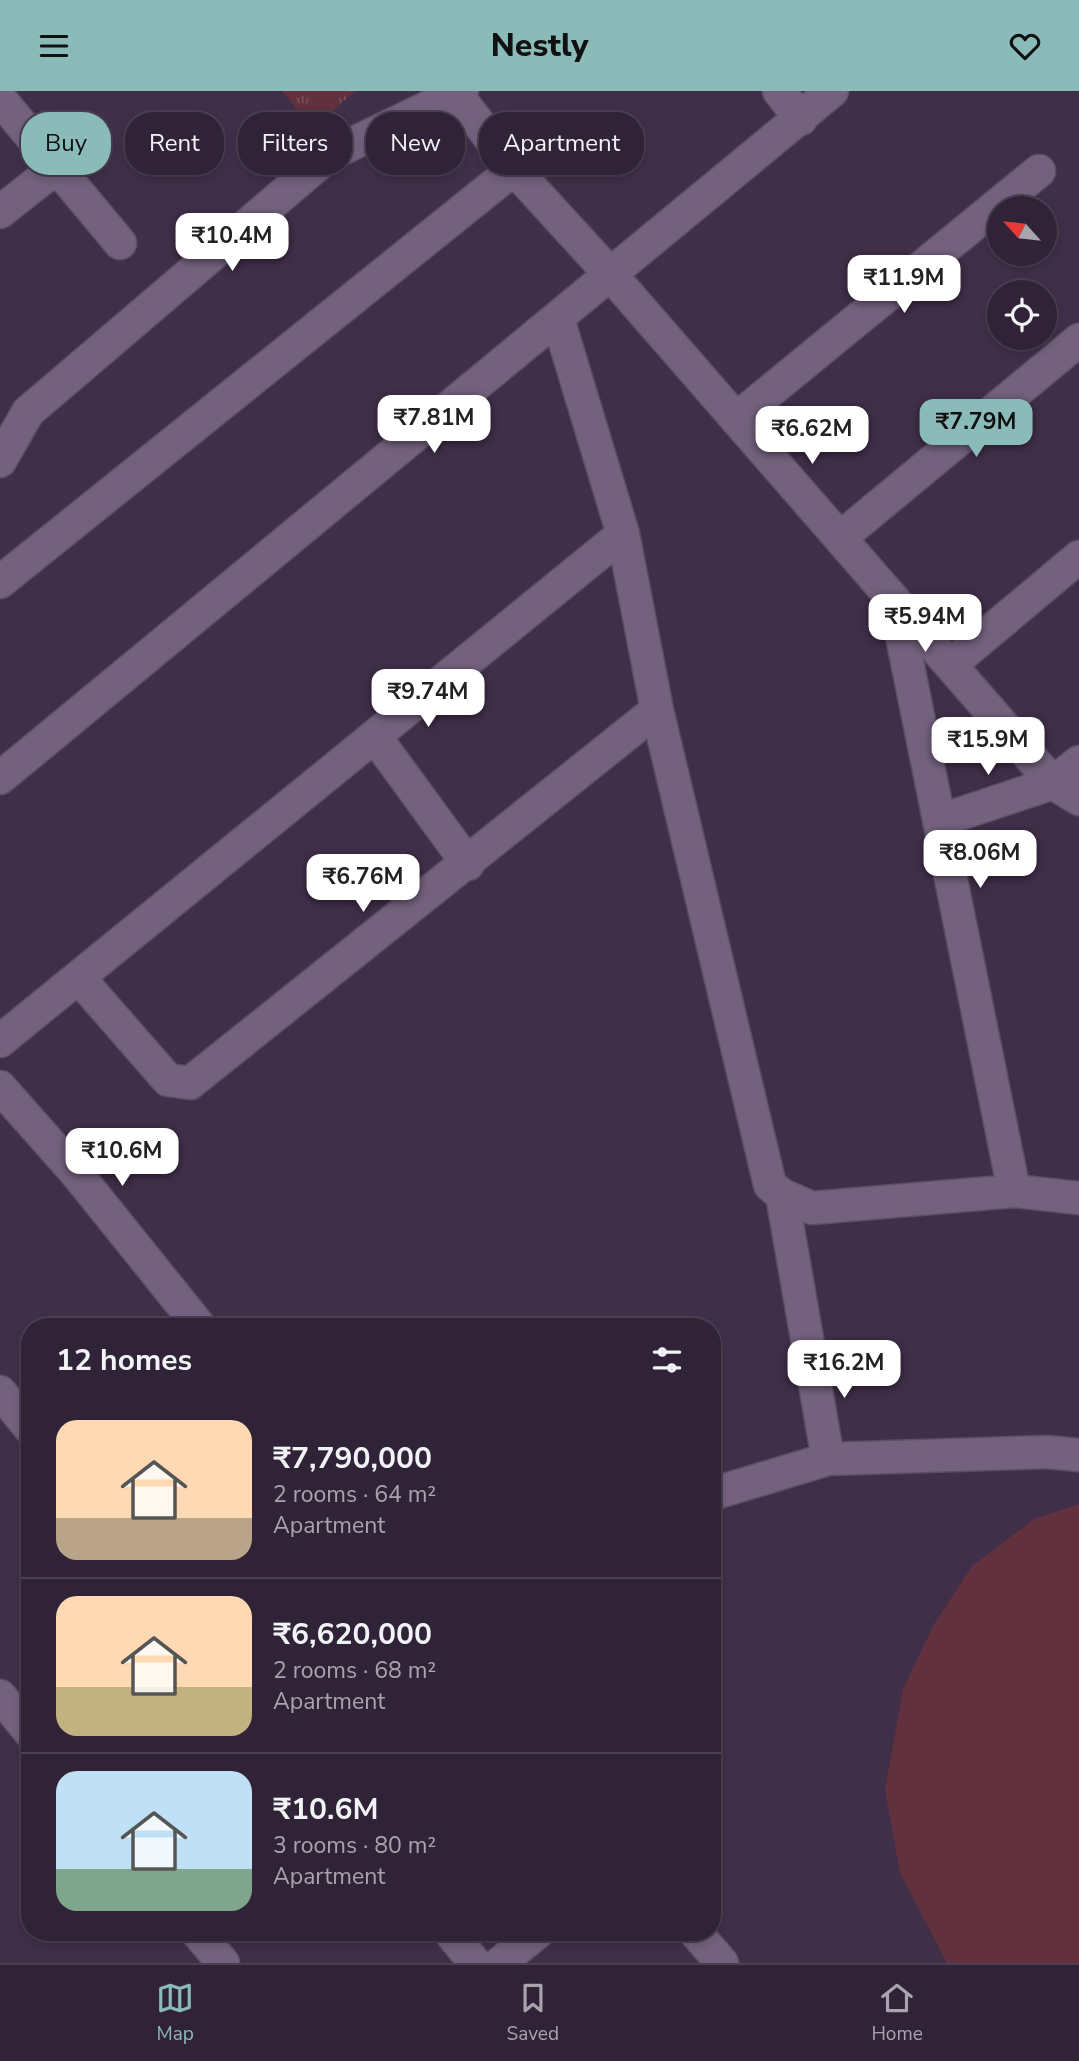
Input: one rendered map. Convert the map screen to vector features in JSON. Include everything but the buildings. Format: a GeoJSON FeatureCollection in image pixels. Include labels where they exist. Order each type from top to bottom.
{"type":"FeatureCollection","features":[{"type":"Feature","properties":{"kind":"street"},"geometry":{"type":"LineString","coordinates":[[779,91],[801,119]]}},
{"type":"Feature","properties":{"kind":"street"},"geometry":{"type":"LineString","coordinates":[[0,778],[832,91]]}},
{"type":"Feature","properties":{"kind":"street"},"geometry":{"type":"LineString","coordinates":[[0,461],[28,412],[329,155],[459,93],[479,121]]}},
{"type":"Feature","properties":{"kind":"street"},"geometry":{"type":"LineString","coordinates":[[0,99],[21,124]]}},
{"type":"Feature","properties":{"kind":"street"},"geometry":{"type":"LineString","coordinates":[[736,419],[1039,171]]}},
{"type":"Feature","properties":{"kind":"street"},"geometry":{"type":"LineString","coordinates":[[0,212],[47,175]]}},
{"type":"Feature","properties":{"kind":"street"},"geometry":{"type":"LineString","coordinates":[[64,175],[120,243]]}},
{"type":"Feature","properties":{"kind":"street"},"geometry":{"type":"LineString","coordinates":[[0,582],[507,175]]}},
{"type":"Feature","properties":{"kind":"street"},"geometry":{"type":"LineString","coordinates":[[519,175],[611,275],[953,668],[1066,791]]}},
{"type":"Feature","properties":{"kind":"street"},"geometry":{"type":"LineString","coordinates":[[558,319],[623,534],[657,710],[770,1185],[782,1195],[812,1208],[1014,1191],[1079,1198]]}},
{"type":"Feature","properties":{"kind":"street"},"geometry":{"type":"LineString","coordinates":[[840,538],[1079,340]]}},
{"type":"Feature","properties":{"kind":"street"},"geometry":{"type":"LineString","coordinates":[[0,1041],[376,738],[623,534]]}},
{"type":"Feature","properties":{"kind":"street"},"geometry":{"type":"LineString","coordinates":[[912,687],[953,668],[1079,557]]}},
{"type":"Feature","properties":{"kind":"street"},"geometry":{"type":"LineString","coordinates":[[895,600],[1014,1191]]}},
{"type":"Feature","properties":{"kind":"street"},"geometry":{"type":"LineString","coordinates":[[79,978],[168,1080],[190,1083],[468,864],[657,710]]}},
{"type":"Feature","properties":{"kind":"street"},"geometry":{"type":"LineString","coordinates":[[376,738],[468,864]]}},
{"type":"Feature","properties":{"kind":"street"},"geometry":{"type":"LineString","coordinates":[[1066,791],[1079,762]]}},
{"type":"Feature","properties":{"kind":"street"},"geometry":{"type":"LineString","coordinates":[[939,821],[1066,791]]}},
{"type":"Feature","properties":{"kind":"street"},"geometry":{"type":"LineString","coordinates":[[0,1087],[81,1179],[193,1318]]}},
{"type":"Feature","properties":{"kind":"street"},"geometry":{"type":"LineString","coordinates":[[782,1195],[828,1459]]}},
{"type":"Feature","properties":{"kind":"street"},"geometry":{"type":"LineString","coordinates":[[0,1392],[21,1417]]}},
{"type":"Feature","properties":{"kind":"street"},"geometry":{"type":"LineString","coordinates":[[721,1491],[828,1459],[1046,1452],[1079,1455]]}},
{"type":"Feature","properties":{"kind":"street"},"geometry":{"type":"LineString","coordinates":[[0,1696],[21,1721]]}},
{"type":"Feature","properties":{"kind":"street"},"geometry":{"type":"LineString","coordinates":[[205,1941],[223,1963]]}},
{"type":"Feature","properties":{"kind":"street"},"geometry":{"type":"LineString","coordinates":[[457,1941],[475,1963]]}},
{"type":"Feature","properties":{"kind":"street"},"geometry":{"type":"LineString","coordinates":[[500,1963],[527,1941]]}},
{"type":"Feature","properties":{"kind":"street"},"geometry":{"type":"LineString","coordinates":[[703,1941],[722,1963]]}},
{"type":"Feature","properties":{"kind":"green space"},"geometry":{"type":"Polygon","coordinates":[[[282,91],[355,91],[331,112],[300,112],[282,91]]]}},
{"type":"Feature","properties":{"kind":"green space"},"geometry":{"type":"Polygon","coordinates":[[[1079,1504],[1079,1963],[947,1963],[900,1873],[885,1790],[903,1689],[934,1624],[972,1566],[1034,1519],[1079,1504]]]}}]}
